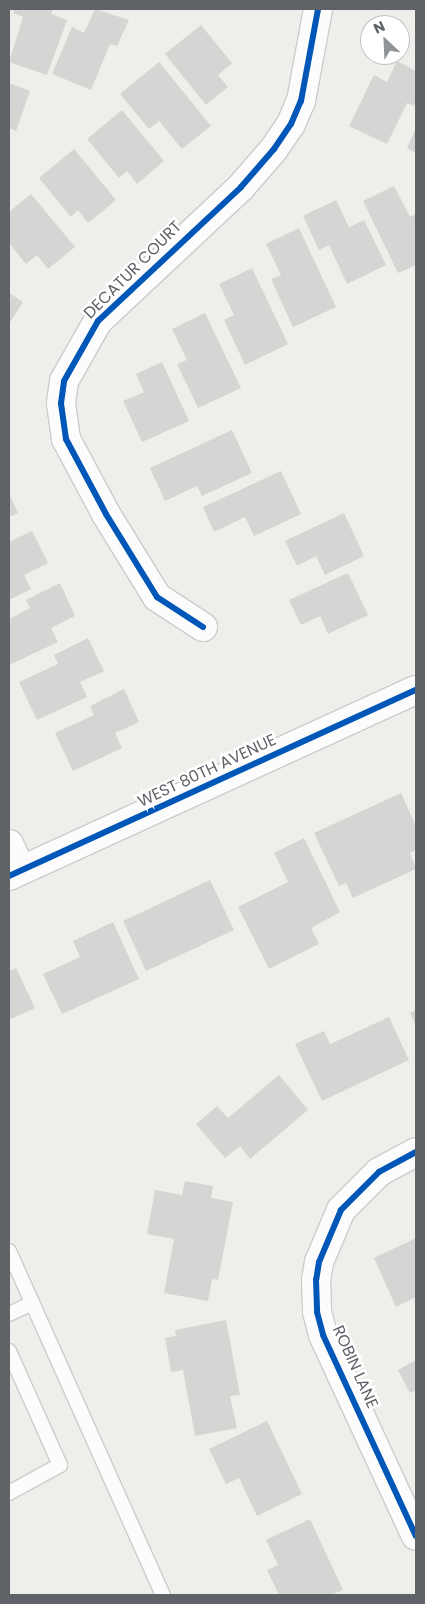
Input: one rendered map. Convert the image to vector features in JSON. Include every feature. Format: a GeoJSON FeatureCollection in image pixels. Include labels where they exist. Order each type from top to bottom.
{"type":"FeatureCollection","features":[{"type":"Feature","properties":{"kind":"street","name":"DECATUR COURT"},"geometry":{"type":"LineString","coordinates":[[203,627],[157,597],[106,514],[66,439],[60,403],[64,382],[98,321],[241,187],[274,149],[291,124],[301,101],[318,9]]}},
{"type":"Feature","properties":{"kind":"street","name":"WEST 80TH AVENUE"},"geometry":{"type":"LineString","coordinates":[[15,873],[416,690]]}},
{"type":"Feature","properties":{"kind":"street"},"geometry":{"type":"LineString","coordinates":[[9,844],[15,873]]}},
{"type":"Feature","properties":{"kind":"street","name":"ROBIN LANE"},"geometry":{"type":"LineString","coordinates":[[416,1152],[378,1172],[341,1210],[319,1262],[316,1280],[318,1312],[323,1334],[416,1536]]}},
{"type":"Feature","properties":{"kind":"lane"},"geometry":{"type":"LineString","coordinates":[[9,1252],[163,1595]]}},
{"type":"Feature","properties":{"kind":"lane"},"geometry":{"type":"LineString","coordinates":[[9,1314],[32,1303]]}},
{"type":"Feature","properties":{"kind":"lane"},"geometry":{"type":"LineString","coordinates":[[9,1351],[60,1465],[9,1493]]}},
{"type":"Feature","properties":{"kind":"building"},"geometry":{"type":"Polygon","coordinates":[[[15,9],[53,9],[51,14],[67,20],[47,75],[9,62],[23,17],[13,13],[15,9]]]}},
{"type":"Feature","properties":{"kind":"building"},"geometry":{"type":"Polygon","coordinates":[[[95,9],[129,20],[117,46],[110,44],[91,90],[52,74],[72,27],[84,33],[95,9]]]}},
{"type":"Feature","properties":{"kind":"building"},"geometry":{"type":"Polygon","coordinates":[[[201,25],[232,63],[218,75],[228,87],[206,105],[165,54],[201,25]]]}},
{"type":"Feature","properties":{"kind":"building"},"geometry":{"type":"Polygon","coordinates":[[[159,62],[211,126],[182,149],[159,121],[149,129],[120,94],[159,62]]]}},
{"type":"Feature","properties":{"kind":"building"},"geometry":{"type":"Polygon","coordinates":[[[395,65],[405,65],[416,71],[416,102],[414,106],[407,103],[387,144],[349,126],[374,75],[387,82],[395,65]]]}},
{"type":"Feature","properties":{"kind":"building"},"geometry":{"type":"Polygon","coordinates":[[[9,83],[30,91],[16,131],[9,128],[9,83]]]}},
{"type":"Feature","properties":{"kind":"building"},"geometry":{"type":"Polygon","coordinates":[[[122,110],[164,161],[137,184],[127,171],[119,178],[87,139],[122,110]]]}},
{"type":"Feature","properties":{"kind":"building"},"geometry":{"type":"Polygon","coordinates":[[[416,128],[416,153],[407,148],[416,128]]]}},
{"type":"Feature","properties":{"kind":"building"},"geometry":{"type":"Polygon","coordinates":[[[74,149],[116,200],[88,223],[78,210],[71,217],[39,178],[74,149]]]}},
{"type":"Feature","properties":{"kind":"building"},"geometry":{"type":"Polygon","coordinates":[[[394,186],[410,217],[416,214],[416,265],[398,273],[363,201],[394,186]]]}},
{"type":"Feature","properties":{"kind":"building"},"geometry":{"type":"Polygon","coordinates":[[[31,194],[75,247],[48,269],[37,255],[26,264],[9,243],[9,212],[31,194]]]}},
{"type":"Feature","properties":{"kind":"building"},"geometry":{"type":"Polygon","coordinates":[[[336,200],[349,227],[364,220],[386,265],[347,284],[329,245],[319,250],[303,216],[336,200]]]}},
{"type":"Feature","properties":{"kind":"building"},"geometry":{"type":"Polygon","coordinates":[[[299,228],[336,307],[293,327],[271,279],[281,275],[266,244],[299,228]]]}},
{"type":"Feature","properties":{"kind":"building"},"geometry":{"type":"Polygon","coordinates":[[[252,268],[288,344],[245,365],[224,320],[234,315],[219,284],[252,268]]]}},
{"type":"Feature","properties":{"kind":"building"},"geometry":{"type":"Polygon","coordinates":[[[9,293],[23,302],[9,324],[9,293]]]}},
{"type":"Feature","properties":{"kind":"building"},"geometry":{"type":"Polygon","coordinates":[[[205,313],[241,388],[198,408],[177,364],[187,360],[172,329],[205,313]]]}},
{"type":"Feature","properties":{"kind":"building"},"geometry":{"type":"Polygon","coordinates":[[[162,362],[189,421],[142,442],[123,401],[144,392],[136,374],[162,362]]]}},
{"type":"Feature","properties":{"kind":"building"},"geometry":{"type":"Polygon","coordinates":[[[232,430],[252,473],[202,496],[197,486],[165,501],[150,468],[232,430]]]}},
{"type":"Feature","properties":{"kind":"building"},"geometry":{"type":"Polygon","coordinates":[[[281,471],[301,514],[254,536],[245,517],[214,532],[203,507],[281,471]]]}},
{"type":"Feature","properties":{"kind":"building"},"geometry":{"type":"Polygon","coordinates":[[[9,493],[18,513],[9,517],[9,493]]]}},
{"type":"Feature","properties":{"kind":"building"},"geometry":{"type":"Polygon","coordinates":[[[344,513],[364,556],[325,575],[316,556],[297,566],[285,541],[344,513]]]}},
{"type":"Feature","properties":{"kind":"building"},"geometry":{"type":"Polygon","coordinates":[[[32,531],[48,563],[24,575],[31,589],[9,600],[9,542],[32,531]]]}},
{"type":"Feature","properties":{"kind":"building"},"geometry":{"type":"Polygon","coordinates":[[[348,573],[368,615],[328,634],[320,616],[301,625],[289,600],[348,573]]]}},
{"type":"Feature","properties":{"kind":"building"},"geometry":{"type":"Polygon","coordinates":[[[60,583],[75,616],[51,628],[58,642],[9,665],[9,619],[30,608],[26,600],[60,583]]]}},
{"type":"Feature","properties":{"kind":"building"},"geometry":{"type":"Polygon","coordinates":[[[88,638],[104,671],[80,682],[87,697],[37,720],[19,682],[58,664],[54,655],[88,638]]]}},
{"type":"Feature","properties":{"kind":"building"},"geometry":{"type":"Polygon","coordinates":[[[124,689],[139,722],[115,733],[122,748],[73,771],[55,733],[94,715],[90,706],[124,689]]]}},
{"type":"Feature","properties":{"kind":"building"},"geometry":{"type":"Polygon","coordinates":[[[401,793],[416,826],[416,850],[410,853],[416,869],[353,898],[346,883],[339,886],[314,833],[401,793]]]}},
{"type":"Feature","properties":{"kind":"building"},"geometry":{"type":"Polygon","coordinates":[[[304,838],[340,912],[311,928],[319,944],[269,969],[238,907],[288,882],[274,853],[304,838]]]}},
{"type":"Feature","properties":{"kind":"building"},"geometry":{"type":"Polygon","coordinates":[[[210,880],[234,930],[146,971],[123,921],[210,880]]]}},
{"type":"Feature","properties":{"kind":"building"},"geometry":{"type":"Polygon","coordinates":[[[113,922],[139,979],[62,1014],[43,974],[80,957],[73,941],[113,922]]]}},
{"type":"Feature","properties":{"kind":"building"},"geometry":{"type":"Polygon","coordinates":[[[16,968],[35,1008],[9,1020],[9,971],[16,968]]]}},
{"type":"Feature","properties":{"kind":"building"},"geometry":{"type":"Polygon","coordinates":[[[416,1010],[416,1026],[410,1013],[416,1010]]]}},
{"type":"Feature","properties":{"kind":"building"},"geometry":{"type":"Polygon","coordinates":[[[389,1017],[409,1060],[322,1101],[295,1044],[324,1031],[330,1044],[389,1017]]]}},
{"type":"Feature","properties":{"kind":"building"},"geometry":{"type":"Polygon","coordinates":[[[279,1075],[308,1110],[250,1159],[240,1146],[225,1158],[196,1124],[217,1106],[228,1118],[279,1075]]]}},
{"type":"Feature","properties":{"kind":"building"},"geometry":{"type":"Polygon","coordinates":[[[185,1181],[213,1186],[211,1198],[233,1202],[218,1280],[212,1279],[208,1301],[164,1293],[174,1239],[147,1234],[155,1190],[182,1195],[185,1181]]]}},
{"type":"Feature","properties":{"kind":"building"},"geometry":{"type":"Polygon","coordinates":[[[416,1238],[416,1297],[396,1307],[374,1258],[416,1238]]]}},
{"type":"Feature","properties":{"kind":"building"},"geometry":{"type":"Polygon","coordinates":[[[226,1320],[240,1395],[230,1396],[237,1428],[195,1436],[183,1370],[171,1372],[165,1338],[176,1336],[175,1330],[226,1320]]]}},
{"type":"Feature","properties":{"kind":"building"},"geometry":{"type":"Polygon","coordinates":[[[416,1360],[416,1390],[410,1393],[398,1370],[416,1360]]]}},
{"type":"Feature","properties":{"kind":"building"},"geometry":{"type":"Polygon","coordinates":[[[267,1421],[302,1494],[257,1516],[239,1478],[226,1484],[209,1449],[267,1421]]]}},
{"type":"Feature","properties":{"kind":"building"},"geometry":{"type":"Polygon","coordinates":[[[310,1519],[343,1590],[331,1595],[279,1595],[267,1570],[278,1565],[266,1540],[310,1519]]]}},
{"type":"Feature","properties":{"kind":"cycle path"},"geometry":{"type":"LineString","coordinates":[[203,627],[157,597],[106,514],[66,439],[61,403],[64,381],[98,321],[241,187],[274,149],[291,124],[301,101],[318,9]]}},
{"type":"Feature","properties":{"kind":"cycle path"},"geometry":{"type":"LineString","coordinates":[[9,876],[416,690]]}},
{"type":"Feature","properties":{"kind":"cycle path"},"geometry":{"type":"LineString","coordinates":[[416,1152],[379,1172],[341,1210],[319,1262],[316,1280],[317,1312],[323,1335],[416,1536]]}}]}
